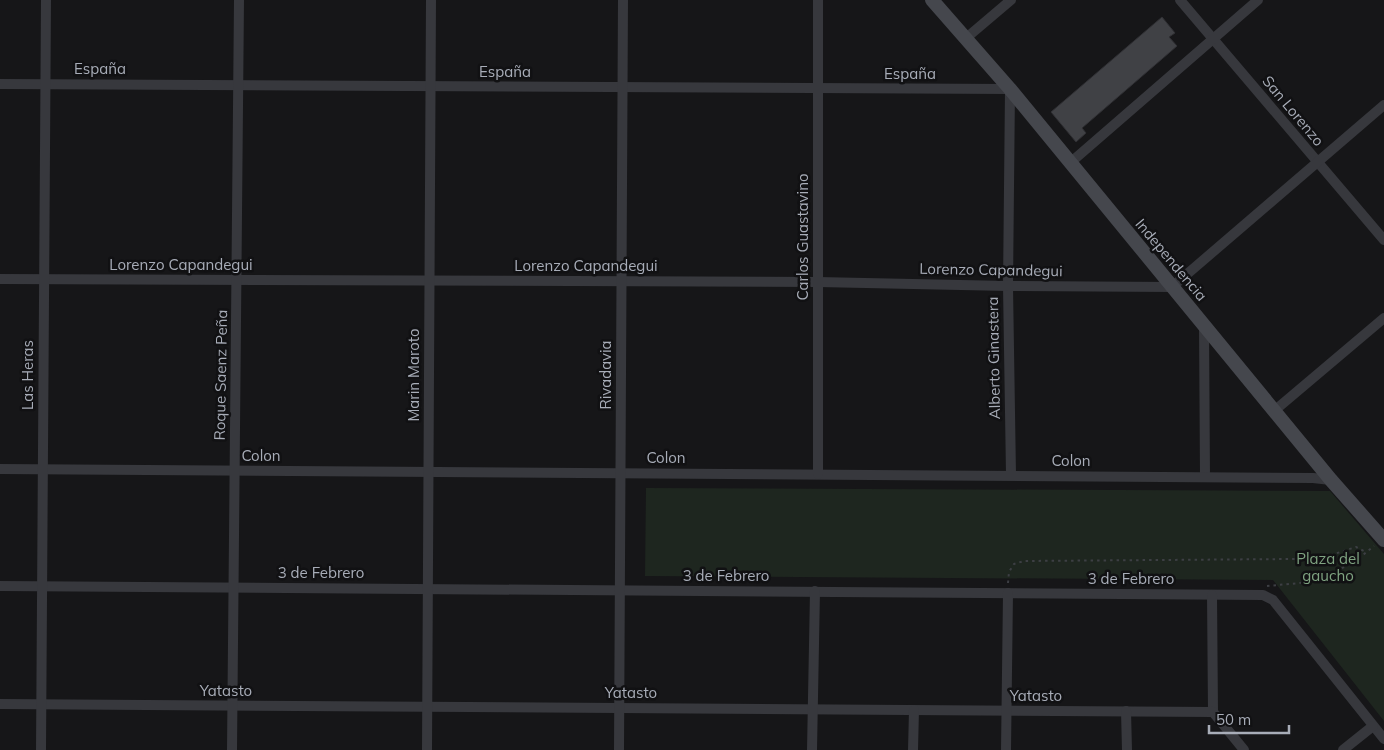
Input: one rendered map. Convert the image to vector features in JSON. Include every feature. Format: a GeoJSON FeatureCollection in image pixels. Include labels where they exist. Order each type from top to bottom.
{"type":"FeatureCollection","features":[{"type":"Feature","properties":{"kind":"main road","name":"Independencia"},"geometry":{"type":"LineString","coordinates":[[932,0],[1010,89],[1331,480],[1382,535]]}},
{"type":"Feature","properties":{"kind":"street","name":"Las Heras"},"geometry":{"type":"LineString","coordinates":[[41,750],[46,0]]}},
{"type":"Feature","properties":{"kind":"street","name":"Roque Saenz Peña"},"geometry":{"type":"LineString","coordinates":[[232,750],[239,0]]}},
{"type":"Feature","properties":{"kind":"street","name":"Marin Maroto"},"geometry":{"type":"LineString","coordinates":[[427,750],[431,0]]}},
{"type":"Feature","properties":{"kind":"street","name":"Rivadavia"},"geometry":{"type":"LineString","coordinates":[[620,750],[623,0]]}},
{"type":"Feature","properties":{"kind":"street","name":"Carlos Guastavino"},"geometry":{"type":"LineString","coordinates":[[818,0],[818,474]]}},
{"type":"Feature","properties":{"kind":"street"},"geometry":{"type":"LineString","coordinates":[[966,39],[1011,0]]}},
{"type":"Feature","properties":{"kind":"street","name":"San Lorenzo"},"geometry":{"type":"LineString","coordinates":[[1180,0],[1384,240]]}},
{"type":"Feature","properties":{"kind":"street"},"geometry":{"type":"LineString","coordinates":[[1070,163],[1258,0]]}},
{"type":"Feature","properties":{"kind":"street","name":"España"},"geometry":{"type":"LineString","coordinates":[[0,84],[1010,89]]}},
{"type":"Feature","properties":{"kind":"street","name":"Alberto Ginastera"},"geometry":{"type":"LineString","coordinates":[[1010,89],[1008,286],[1011,475]]}},
{"type":"Feature","properties":{"kind":"street"},"geometry":{"type":"LineString","coordinates":[[1172,287],[1384,105]]}},
{"type":"Feature","properties":{"kind":"street","name":"Lorenzo Capandegui"},"geometry":{"type":"LineString","coordinates":[[0,279],[818,282],[1172,287]]}},
{"type":"Feature","properties":{"kind":"street"},"geometry":{"type":"LineString","coordinates":[[1274,411],[1384,318]]}},
{"type":"Feature","properties":{"kind":"street"},"geometry":{"type":"LineString","coordinates":[[1204,326],[1205,477]]}},
{"type":"Feature","properties":{"kind":"street","name":"Colon"},"geometry":{"type":"LineString","coordinates":[[0,469],[1011,475],[1313,478],[1331,480]]}},
{"type":"Feature","properties":{"kind":"street","name":"3 de Febrero"},"geometry":{"type":"LineString","coordinates":[[0,586],[1263,595]]}},
{"type":"Feature","properties":{"kind":"street"},"geometry":{"type":"LineString","coordinates":[[812,750],[815,591]]}},
{"type":"Feature","properties":{"kind":"street"},"geometry":{"type":"LineString","coordinates":[[1006,750],[1008,593]]}},
{"type":"Feature","properties":{"kind":"street"},"geometry":{"type":"LineString","coordinates":[[1212,595],[1213,712],[1244,750]]}},
{"type":"Feature","properties":{"kind":"street"},"geometry":{"type":"LineString","coordinates":[[1263,595],[1273,600],[1384,740]]}},
{"type":"Feature","properties":{"kind":"street","name":"Yatasto"},"geometry":{"type":"LineString","coordinates":[[0,704],[1213,712]]}},
{"type":"Feature","properties":{"kind":"street"},"geometry":{"type":"LineString","coordinates":[[913,750],[914,710]]}},
{"type":"Feature","properties":{"kind":"street"},"geometry":{"type":"LineString","coordinates":[[1126,711],[1127,750]]}},
{"type":"Feature","properties":{"kind":"street"},"geometry":{"type":"LineString","coordinates":[[1343,750],[1373,726]]}},
{"type":"Feature","properties":{"kind":"path"},"geometry":{"type":"LineString","coordinates":[[1263,595],[1268,585],[1311,582],[1353,563],[1382,535]]}},
{"type":"Feature","properties":{"kind":"path"},"geometry":{"type":"LineString","coordinates":[[1008,593],[1009,572],[1014,564],[1024,561],[1293,559],[1325,557],[1356,547],[1366,552]]}},
{"type":"Feature","properties":{"kind":"green space","name":"Plaza del gaucho"},"geometry":{"type":"Polygon","coordinates":[[[646,488],[1330,491],[1384,554],[1384,721],[1273,580],[645,576],[646,488]]]}},
{"type":"Feature","properties":{"kind":"building"},"geometry":{"type":"Polygon","coordinates":[[[1162,17],[1175,33],[1169,37],[1177,46],[1082,128],[1086,133],[1076,142],[1051,112],[1162,17]]]}}]}
